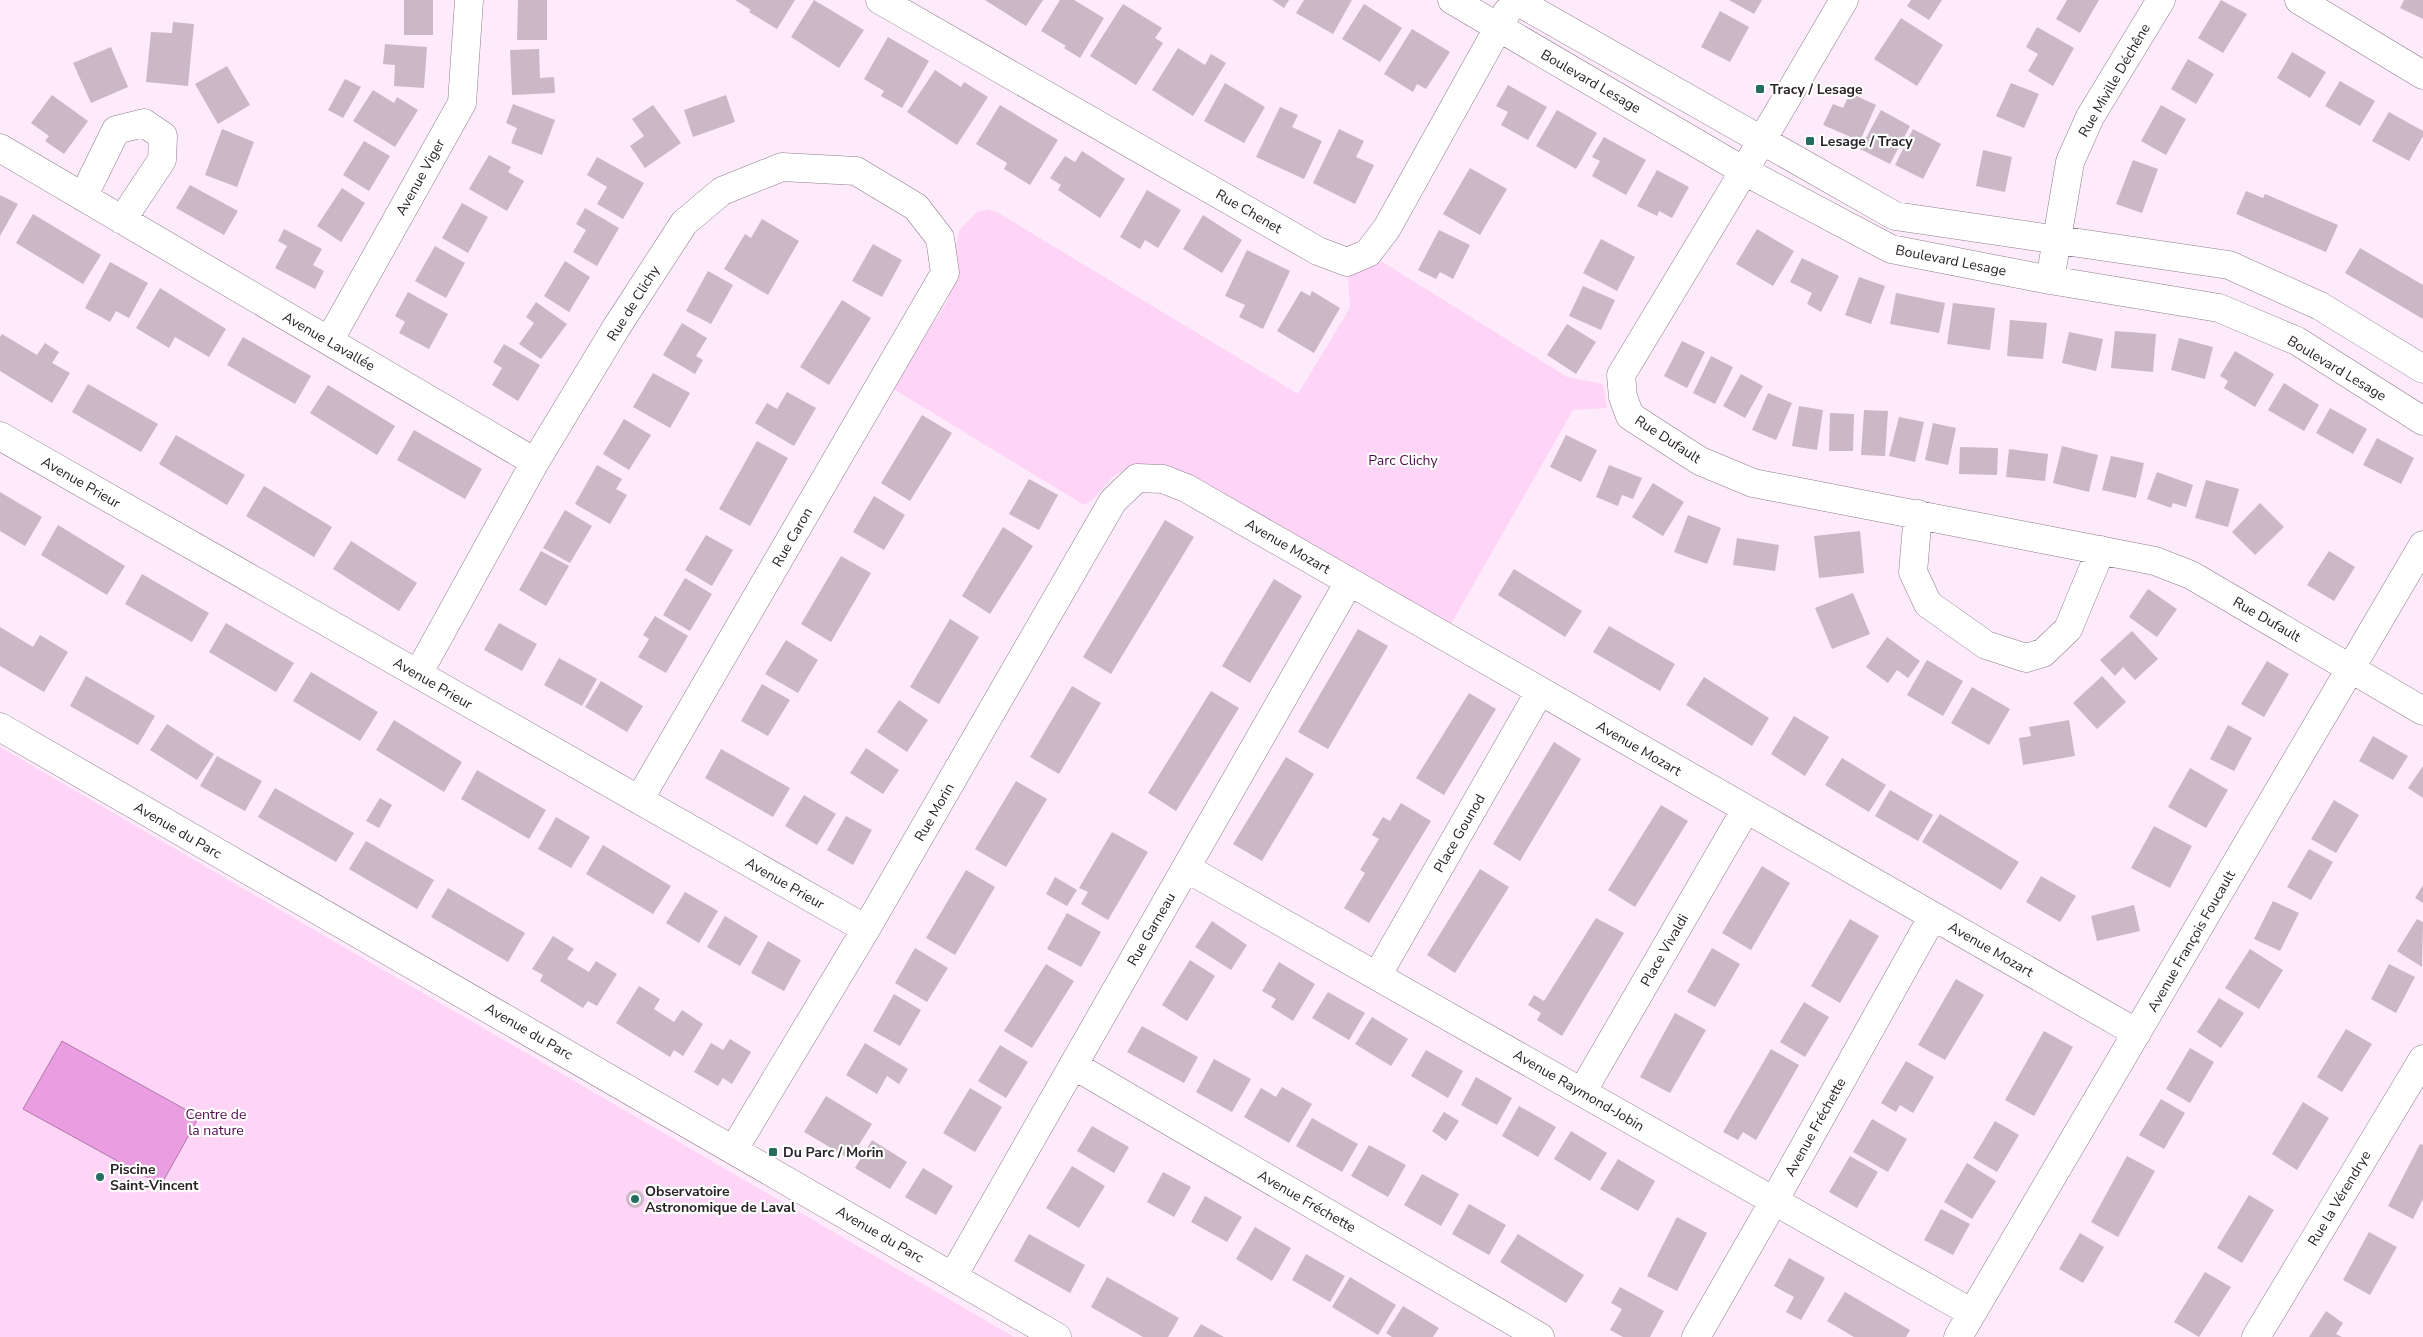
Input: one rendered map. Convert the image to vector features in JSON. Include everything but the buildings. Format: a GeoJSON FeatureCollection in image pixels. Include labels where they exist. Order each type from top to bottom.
{"type":"FeatureCollection","features":[{"type":"Feature","properties":{"kind":"street","name":"Avenue Viger"},"geometry":{"type":"LineString","coordinates":[[329,341],[462,103],[469,0]]}},
{"type":"Feature","properties":{"kind":"street","name":"Rue Chenet"},"geometry":{"type":"LineString","coordinates":[[880,0],[1318,250],[1347,262],[1368,254],[1387,228],[1497,27],[1514,0]]}},
{"type":"Feature","properties":{"kind":"street","name":"Boulevard Lesage"},"geometry":{"type":"LineString","coordinates":[[1452,0],[1744,171],[1891,249],[2050,280],[2218,308],[2297,341],[2423,421]]}},
{"type":"Feature","properties":{"kind":"street"},"geometry":{"type":"LineString","coordinates":[[1514,0],[1895,216],[2229,265],[2320,306],[2423,369]]}},
{"type":"Feature","properties":{"kind":"street","name":"Rue Dufault"},"geometry":{"type":"LineString","coordinates":[[1844,0],[1763,140],[1622,375],[1623,397],[1630,416],[1700,462],[1753,483],[2155,561],[2191,575],[2423,710]]}},
{"type":"Feature","properties":{"kind":"street","name":"Rue Miville Déchêne"},"geometry":{"type":"LineString","coordinates":[[2050,280],[2055,240],[2070,162],[2090,117],[2160,0]]}},
{"type":"Feature","properties":{"kind":"street"},"geometry":{"type":"LineString","coordinates":[[2299,0],[2423,75]]}},
{"type":"Feature","properties":{"kind":"street"},"geometry":{"type":"LineString","coordinates":[[83,197],[116,130],[144,123],[163,136],[162,160],[122,220]]}},
{"type":"Feature","properties":{"kind":"street","name":"Avenue Lavallée"},"geometry":{"type":"LineString","coordinates":[[0,148],[535,462]]}},
{"type":"Feature","properties":{"kind":"street","name":"Rue de Clichy"},"geometry":{"type":"LineString","coordinates":[[418,674],[535,462],[684,223],[722,191],[782,167],[856,171],[916,207],[940,238],[945,273]]}},
{"type":"Feature","properties":{"kind":"street","name":"Rue Caron"},"geometry":{"type":"LineString","coordinates":[[639,800],[945,273]]}},
{"type":"Feature","properties":{"kind":"street","name":"Avenue Prieur"},"geometry":{"type":"LineString","coordinates":[[0,436],[866,929]]}},
{"type":"Feature","properties":{"kind":"street","name":"Avenue Mozart"},"geometry":{"type":"LineString","coordinates":[[1137,478],[1163,478],[1186,488],[2137,1033]]}},
{"type":"Feature","properties":{"kind":"street","name":"Rue Morin"},"geometry":{"type":"LineString","coordinates":[[734,1149],[866,929],[1113,501],[1137,478]]}},
{"type":"Feature","properties":{"kind":"street"},"geometry":{"type":"LineString","coordinates":[[1918,514],[1913,572],[1928,604],[1986,645],[2026,658],[2043,652],[2068,629],[2101,550]]}},
{"type":"Feature","properties":{"kind":"street","name":"Avenue François Foucault"},"geometry":{"type":"LineString","coordinates":[[1958,1337],[2423,545]]}},
{"type":"Feature","properties":{"kind":"street","name":"Rue Garneau"},"geometry":{"type":"LineString","coordinates":[[953,1276],[1349,582]]}},
{"type":"Feature","properties":{"kind":"street","name":"Place Gounod"},"geometry":{"type":"LineString","coordinates":[[1377,976],[1540,691]]}},
{"type":"Feature","properties":{"kind":"street","name":"Avenue du Parc"},"geometry":{"type":"LineString","coordinates":[[0,727],[1057,1337]]}},
{"type":"Feature","properties":{"kind":"street","name":"Place Vivaldi"},"geometry":{"type":"LineString","coordinates":[[1582,1092],[1746,809]]}},
{"type":"Feature","properties":{"kind":"street","name":"Avenue Raymond-Jobin"},"geometry":{"type":"LineString","coordinates":[[1186,868],[1972,1313]]}},
{"type":"Feature","properties":{"kind":"street","name":"Avenue Fréchette"},"geometry":{"type":"LineString","coordinates":[[1696,1337],[1933,916]]}},
{"type":"Feature","properties":{"kind":"street","name":"Rue la Vérendrye"},"geometry":{"type":"LineString","coordinates":[[2256,1337],[2423,1059]]}},
{"type":"Feature","properties":{"kind":"street","name":"Avenue Fréchette"},"geometry":{"type":"LineString","coordinates":[[1073,1065],[1540,1337]]}},
{"type":"Feature","properties":{"kind":"green space","name":"Parc Clichy"},"geometry":{"type":"Polygon","coordinates":[[[989,209],[1298,394],[1350,308],[1347,262],[1368,253],[1567,377],[1603,384],[1607,408],[1573,410],[1447,631],[1144,469],[1126,470],[1118,474],[1107,483],[1095,498],[1084,505],[892,388],[947,302],[958,267],[956,245],[960,229],[977,212],[989,209]]]}},
{"type":"Feature","properties":{"kind":"green space","name":"Centre de la nature"},"geometry":{"type":"Polygon","coordinates":[[[0,747],[31,765],[1014,1337],[0,1337],[0,747]]]}},
{"type":"Feature","properties":{"kind":"shaded area"},"geometry":{"type":"Polygon","coordinates":[[[62,1041],[199,1117],[161,1185],[23,1109],[62,1041]]]}},
{"type":"Feature","properties":{"kind":"place","name":"Tracy / Lesage"},"geometry":{"type":"Point","coordinates":[1760,89]}},
{"type":"Feature","properties":{"kind":"place","name":"Lesage / Tracy"},"geometry":{"type":"Point","coordinates":[1810,141]}},
{"type":"Feature","properties":{"kind":"place","name":"Du Parc / Morin"},"geometry":{"type":"Point","coordinates":[773,1152]}},
{"type":"Feature","properties":{"kind":"place","name":"Piscine Saint-Vincent"},"geometry":{"type":"Point","coordinates":[100,1177]}},
{"type":"Feature","properties":{"kind":"place","name":"Observatoire Astronomique de Laval"},"geometry":{"type":"Point","coordinates":[635,1199]}}]}
